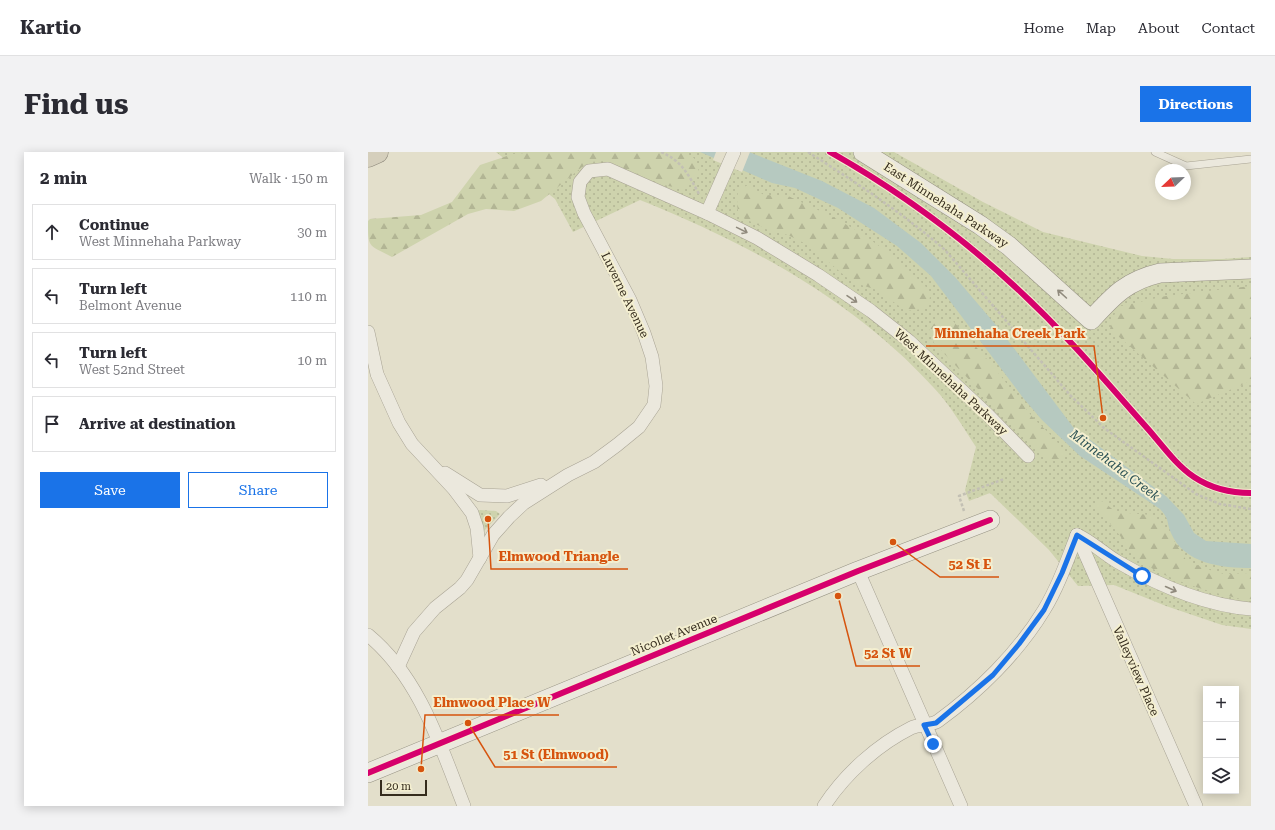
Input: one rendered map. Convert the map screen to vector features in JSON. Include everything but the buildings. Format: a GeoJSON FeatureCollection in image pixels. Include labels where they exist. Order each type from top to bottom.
{"type":"FeatureCollection","features":[{"type":"Feature","properties":{"kind":"highway"},"geometry":{"type":"LineString","coordinates":[[368,156],[377,152]]}},
{"type":"Feature","properties":{"kind":"main road","name":"East Minnehaha Parkway"},"geometry":{"type":"LineString","coordinates":[[863,152],[980,225],[1009,246],[1091,320],[1110,298],[1122,289],[1146,276],[1160,273],[1251,269]]}},
{"type":"Feature","properties":{"kind":"main road","name":"Nicollet Avenue"},"geometry":{"type":"LineString","coordinates":[[368,773],[858,572],[990,520]]}},
{"type":"Feature","properties":{"kind":"street"},"geometry":{"type":"LineString","coordinates":[[707,213],[734,152]]}},
{"type":"Feature","properties":{"kind":"street","name":"Luverne Avenue"},"geometry":{"type":"LineString","coordinates":[[398,667],[414,632],[435,608],[460,588],[467,580],[494,535],[509,517],[524,502],[568,475],[594,462],[618,445],[639,427],[654,406],[656,386],[652,357],[630,300],[584,213],[578,196],[580,182],[589,172],[608,169],[707,213]]}},
{"type":"Feature","properties":{"kind":"street","name":"West Minnehaha Parkway"},"geometry":{"type":"LineString","coordinates":[[707,213],[782,252],[871,311],[909,340],[988,414],[1028,456]]}},
{"type":"Feature","properties":{"kind":"street"},"geometry":{"type":"LineString","coordinates":[[368,332],[377,374],[399,423],[412,444],[428,463],[454,489],[472,513],[477,528],[480,558]]}},
{"type":"Feature","properties":{"kind":"street","name":"Luverne Avenue"},"geometry":{"type":"LineString","coordinates":[[428,463],[480,495],[507,496],[520,493],[568,475]]}},
{"type":"Feature","properties":{"kind":"street"},"geometry":{"type":"LineString","coordinates":[[824,806],[855,768],[874,751],[913,727],[936,723],[987,680],[1019,644],[1044,610],[1062,573],[1077,535],[1142,576],[1180,592],[1219,603],[1251,608]]}},
{"type":"Feature","properties":{"kind":"street","name":"Valleyview Place"},"geometry":{"type":"LineString","coordinates":[[1077,535],[1196,806]]}},
{"type":"Feature","properties":{"kind":"street"},"geometry":{"type":"LineString","coordinates":[[858,572],[924,725],[961,806]]}},
{"type":"Feature","properties":{"kind":"street"},"geometry":{"type":"LineString","coordinates":[[368,635],[379,644],[415,690],[439,743],[464,806]]}},
{"type":"Feature","properties":{"kind":"lane"},"geometry":{"type":"LineString","coordinates":[[1155,152],[1186,166],[1251,159]]}},
{"type":"Feature","properties":{"kind":"path"},"geometry":{"type":"LineString","coordinates":[[661,152],[673,157],[685,170],[700,196]]}},
{"type":"Feature","properties":{"kind":"path"},"geometry":{"type":"LineString","coordinates":[[808,152],[847,177],[930,237],[945,250],[1070,395],[1104,428],[1196,494],[1220,504],[1251,509]]}},
{"type":"Feature","properties":{"kind":"path"},"geometry":{"type":"LineString","coordinates":[[964,511],[959,496],[1004,479]]}},
{"type":"Feature","properties":{"kind":"green space"},"geometry":{"type":"Polygon","coordinates":[[[496,152],[894,152],[983,202],[1043,232],[1142,256],[1173,259],[1222,259],[1251,257],[1251,629],[1222,625],[1166,606],[1114,585],[1078,586],[1049,550],[990,493],[969,501],[965,490],[976,447],[956,416],[934,388],[903,356],[835,301],[760,256],[681,217],[640,200],[573,232],[555,199],[496,152]]]}},
{"type":"Feature","properties":{"kind":"green space"},"geometry":{"type":"Polygon","coordinates":[[[538,152],[680,152],[694,158],[700,174],[688,186],[678,188],[664,185],[605,161],[588,162],[541,201],[514,211],[486,209],[468,214],[392,257],[371,245],[368,237],[368,221],[370,219],[421,215],[452,202],[480,165],[513,154],[538,152]]]}},
{"type":"Feature","properties":{"kind":"green space"},"geometry":{"type":"Polygon","coordinates":[[[748,185],[764,195],[788,196],[833,217],[861,233],[897,259],[927,288],[930,298],[923,309],[906,311],[877,290],[852,282],[810,246],[788,235],[768,230],[739,216],[737,205],[738,190],[748,185]]]}},
{"type":"Feature","properties":{"kind":"green space"},"geometry":{"type":"Polygon","coordinates":[[[1251,286],[1251,381],[1196,404],[1110,329],[1117,307],[1166,296],[1251,286]]]}},
{"type":"Feature","properties":{"kind":"green space"},"geometry":{"type":"Polygon","coordinates":[[[937,320],[953,321],[993,366],[1034,419],[1055,439],[1065,453],[1063,455],[1058,459],[1053,460],[1044,458],[934,343],[929,330],[937,320]]]}},
{"type":"Feature","properties":{"kind":"green space"},"geometry":{"type":"Polygon","coordinates":[[[1102,501],[1116,512],[1151,515],[1168,531],[1186,560],[1203,568],[1224,574],[1251,573],[1251,601],[1223,595],[1190,585],[1159,572],[1146,564],[1133,554],[1114,528],[1092,505],[1102,501]]]}},
{"type":"Feature","properties":{"kind":"green space"},"geometry":{"type":"Polygon","coordinates":[[[478,511],[496,511],[500,514],[484,531],[478,511]]]}},
{"type":"Feature","properties":{"kind":"water","name":"Minnehaha Creek"},"geometry":{"type":"Polygon","coordinates":[[[700,152],[749,152],[822,181],[874,208],[921,243],[955,277],[1001,331],[1073,427],[1167,497],[1184,515],[1194,533],[1206,541],[1251,544],[1251,568],[1216,565],[1194,558],[1185,552],[1171,533],[1167,518],[1160,509],[1080,456],[1042,420],[1024,399],[931,276],[897,246],[838,208],[795,188],[772,183],[700,152]]]}},
{"type":"Feature","properties":{"kind":"pier"},"geometry":{"type":"Polygon","coordinates":[[[716,152],[750,152],[742,172],[713,160],[716,152]]]}},
{"type":"Feature","properties":{"kind":"cycle path"},"geometry":{"type":"LineString","coordinates":[[830,152],[897,193],[991,265],[1048,318],[1094,367],[1187,472],[1214,487],[1228,491],[1251,493]]}},
{"type":"Feature","properties":{"kind":"cycle path"},"geometry":{"type":"LineString","coordinates":[[368,773],[858,571],[990,520]]}},
{"type":"Feature","properties":{"kind":"place","name":"Minnehaha Creek Park"},"geometry":{"type":"Point","coordinates":[1103,418]}},
{"type":"Feature","properties":{"kind":"place","name":"Elmwood Triangle"},"geometry":{"type":"Point","coordinates":[488,519]}},
{"type":"Feature","properties":{"kind":"place","name":"52 St E"},"geometry":{"type":"Point","coordinates":[893,542]}},
{"type":"Feature","properties":{"kind":"place","name":"52 St W"},"geometry":{"type":"Point","coordinates":[838,596]}},
{"type":"Feature","properties":{"kind":"place","name":"51 St (Elmwood)"},"geometry":{"type":"Point","coordinates":[468,723]}},
{"type":"Feature","properties":{"kind":"place","name":"Elmwood Place W"},"geometry":{"type":"Point","coordinates":[421,769]}},
{"type":"Feature","properties":{"kind":"route"},"geometry":{"type":"LineString","coordinates":[[933,744],[924,725],[936,723],[993,675],[1019,644],[1044,610],[1062,573],[1077,535],[1108,556],[1142,576]]}}]}
